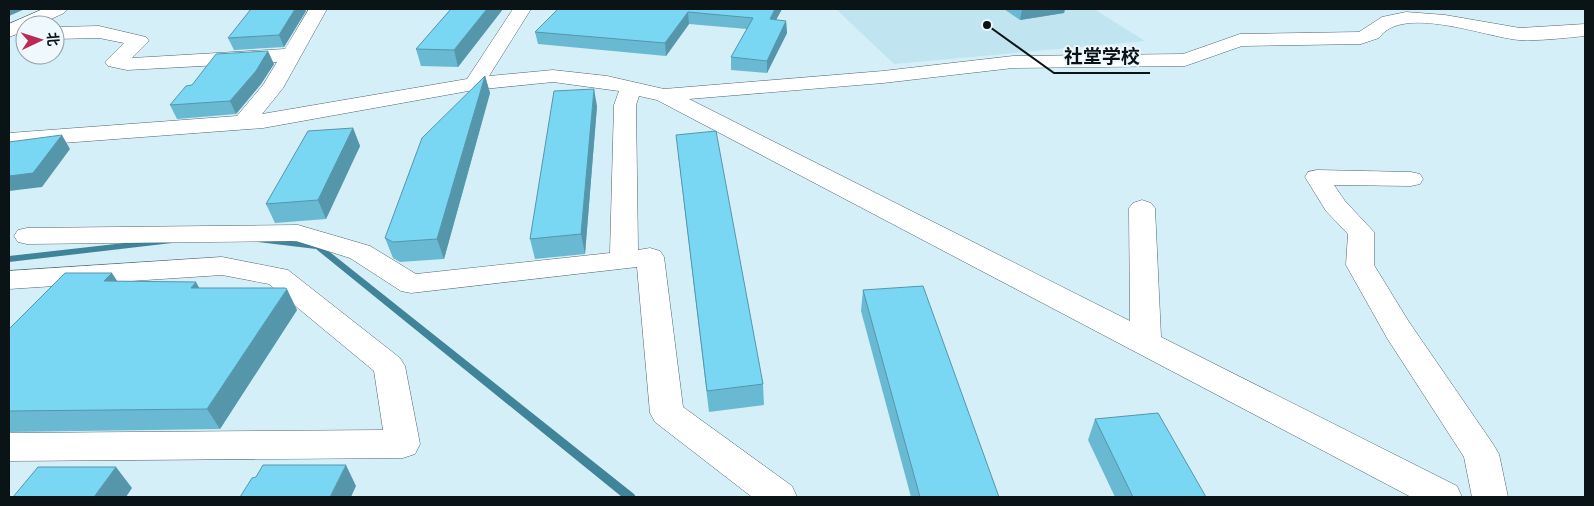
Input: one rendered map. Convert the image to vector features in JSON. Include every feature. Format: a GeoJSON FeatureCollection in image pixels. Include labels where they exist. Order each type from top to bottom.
{"type":"FeatureCollection","features":[{"type":"Feature","properties":{"kind":"street"},"geometry":{"type":"LineString","coordinates":[[9,32],[58,9]]}},
{"type":"Feature","properties":{"kind":"street"},"geometry":{"type":"LineString","coordinates":[[244,122],[272,88],[318,9]]}},
{"type":"Feature","properties":{"kind":"street"},"geometry":{"type":"LineString","coordinates":[[474,84],[522,9]]}},
{"type":"Feature","properties":{"kind":"street"},"geometry":{"type":"LineString","coordinates":[[664,95],[883,77],[1014,62],[1185,60],[1240,40],[1361,38],[1372,34],[1380,24],[1403,19],[1441,20],[1521,34],[1585,30]]}},
{"type":"Feature","properties":{"kind":"street"},"geometry":{"type":"LineString","coordinates":[[65,33],[99,32],[139,41],[115,62],[127,64],[290,55]]}},
{"type":"Feature","properties":{"kind":"street"},"geometry":{"type":"LineString","coordinates":[[9,140],[244,122],[474,84],[553,76],[607,82],[664,95],[1444,497]]}},
{"type":"Feature","properties":{"kind":"street"},"geometry":{"type":"LineString","coordinates":[[624,260],[625,105],[630,87]]}},
{"type":"Feature","properties":{"kind":"street"},"geometry":{"type":"LineString","coordinates":[[1411,179],[1318,177],[1334,206],[1361,232],[1360,265],[1398,330],[1481,454],[1490,497]]}},
{"type":"Feature","properties":{"kind":"street"},"geometry":{"type":"LineString","coordinates":[[1142,208],[1146,343]]}},
{"type":"Feature","properties":{"kind":"street"},"geometry":{"type":"LineString","coordinates":[[27,236],[298,233],[360,252],[411,284],[650,257],[667,413],[779,497]]}},
{"type":"Feature","properties":{"kind":"street"},"geometry":{"type":"LineString","coordinates":[[9,280],[222,266],[278,276],[389,366],[403,444],[9,447]]}},
{"type":"Feature","properties":{"kind":"street"},"geometry":{"type":"LineString","coordinates":[[261,475],[279,445]]}},
{"type":"Feature","properties":{"kind":"shaded area"},"geometry":{"type":"Polygon","coordinates":[[[836,9],[1094,9],[1145,41],[894,64],[836,9]]]}},
{"type":"Feature","properties":{"kind":"building"},"geometry":{"type":"Polygon","coordinates":[[[251,9],[295,9],[279,35],[228,38],[251,9]]]}},
{"type":"Feature","properties":{"kind":"building"},"geometry":{"type":"Polygon","coordinates":[[[451,9],[487,9],[454,50],[416,49],[451,9]]]}},
{"type":"Feature","properties":{"kind":"building"},"geometry":{"type":"Polygon","coordinates":[[[558,9],[775,9],[770,19],[786,21],[767,61],[731,57],[753,18],[688,12],[665,43],[535,32],[558,9]]]}},
{"type":"Feature","properties":{"kind":"building"},"geometry":{"type":"Polygon","coordinates":[[[268,51],[256,71],[230,101],[170,105],[186,86],[192,85],[216,54],[268,51]]]}},
{"type":"Feature","properties":{"kind":"building"},"geometry":{"type":"Polygon","coordinates":[[[485,76],[437,239],[393,242],[385,238],[422,138],[485,76]]]}},
{"type":"Feature","properties":{"kind":"building"},"geometry":{"type":"Polygon","coordinates":[[[594,89],[581,234],[530,239],[554,91],[594,89]]]}},
{"type":"Feature","properties":{"kind":"building"},"geometry":{"type":"Polygon","coordinates":[[[353,128],[318,200],[266,204],[308,131],[353,128]]]}},
{"type":"Feature","properties":{"kind":"building"},"geometry":{"type":"Polygon","coordinates":[[[716,131],[763,384],[707,391],[676,135],[716,131]]]}},
{"type":"Feature","properties":{"kind":"building"},"geometry":{"type":"Polygon","coordinates":[[[62,135],[33,173],[9,176],[9,142],[62,135]]]}},
{"type":"Feature","properties":{"kind":"building"},"geometry":{"type":"Polygon","coordinates":[[[65,273],[112,273],[104,281],[196,282],[191,288],[287,289],[207,409],[9,411],[9,329],[65,273]]]}},
{"type":"Feature","properties":{"kind":"building"},"geometry":{"type":"Polygon","coordinates":[[[923,286],[999,497],[920,497],[863,290],[923,286]]]}},
{"type":"Feature","properties":{"kind":"building"},"geometry":{"type":"Polygon","coordinates":[[[1158,413],[1206,497],[1133,497],[1095,419],[1158,413]]]}},
{"type":"Feature","properties":{"kind":"building"},"geometry":{"type":"Polygon","coordinates":[[[263,465],[346,465],[330,497],[240,497],[263,465]]]}},
{"type":"Feature","properties":{"kind":"building"},"geometry":{"type":"Polygon","coordinates":[[[38,467],[116,467],[94,497],[13,497],[38,467]]]}},
{"type":"Feature","properties":{"kind":"waterway"},"geometry":{"type":"LineString","coordinates":[[261,240],[318,247],[630,497]]}},
{"type":"Feature","properties":{"kind":"waterway"},"geometry":{"type":"LineString","coordinates":[[9,259],[169,241]]}},
{"type":"Feature","properties":{"kind":"place","name":"社堂学校"},"geometry":{"type":"Point","coordinates":[987,25]}}]}
